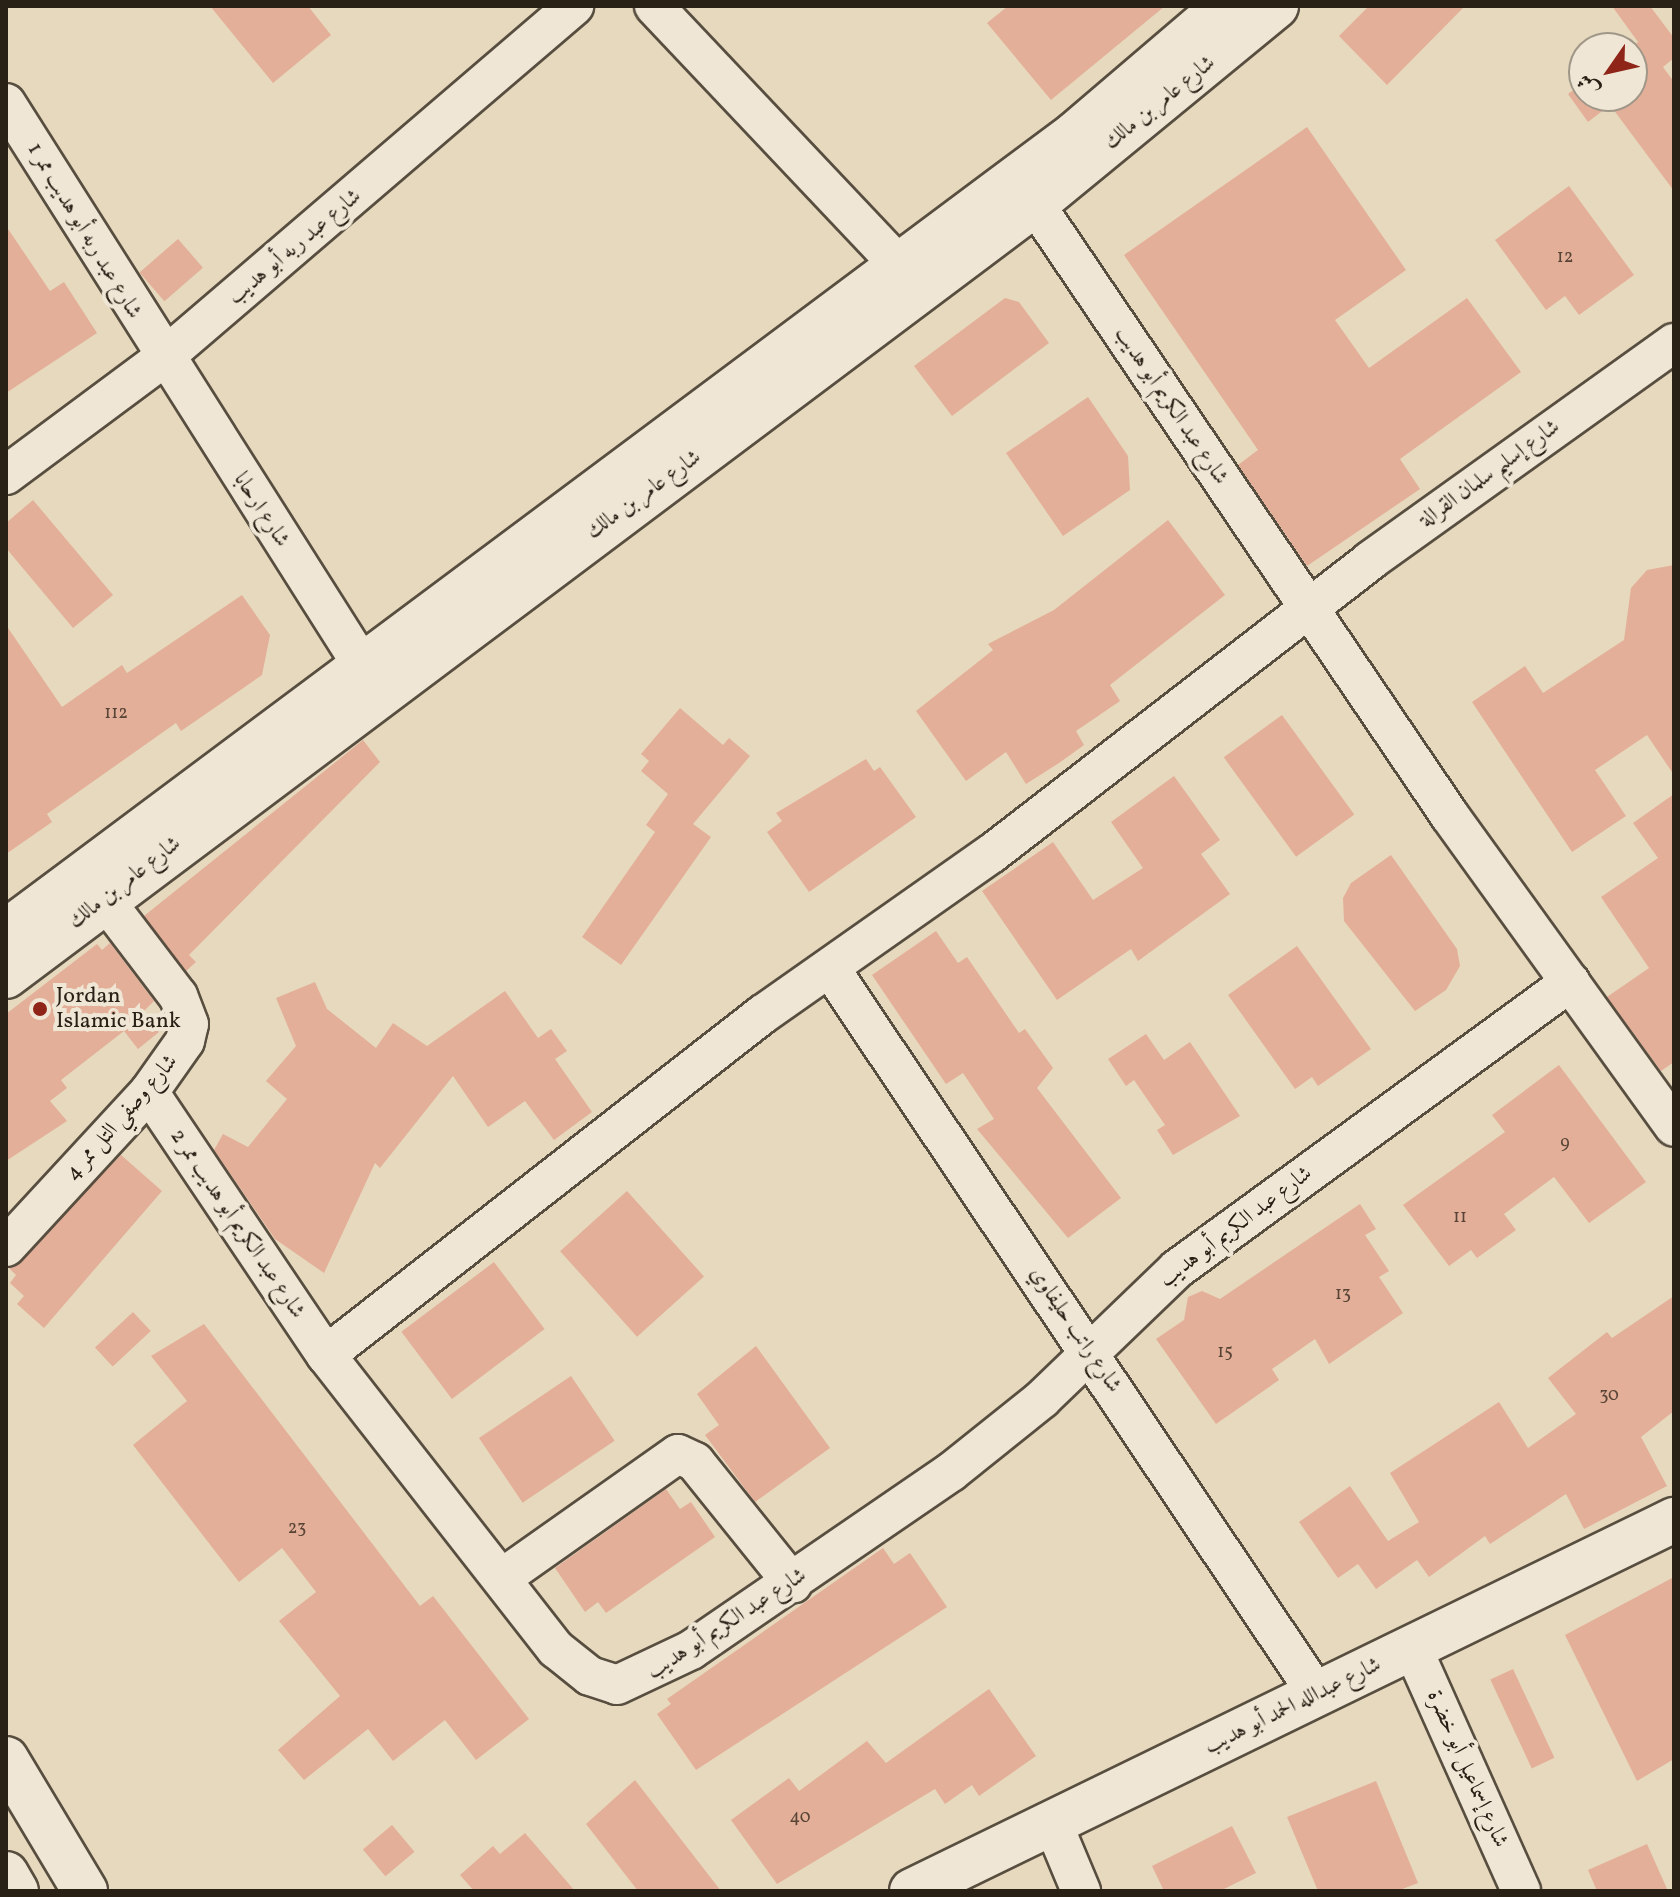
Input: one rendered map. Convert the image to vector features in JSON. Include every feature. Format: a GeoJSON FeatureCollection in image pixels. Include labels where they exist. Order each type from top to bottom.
{"type":"FeatureCollection","features":[{"type":"Feature","properties":{"kind":"street","name":"شارع عبد ربه أبو هديب"},"geometry":{"type":"LineString","coordinates":[[6,475],[162,359],[574,6]]}},
{"type":"Feature","properties":{"kind":"street"},"geometry":{"type":"LineString","coordinates":[[654,6],[899,265]]}},
{"type":"Feature","properties":{"kind":"street","name":"شارع عامر بن مالك"},"geometry":{"type":"LineString","coordinates":[[6,932],[360,662],[1075,134],[1225,6]]}},
{"type":"Feature","properties":{"kind":"street","name":"شارع عامر بن مالك"},"geometry":{"type":"LineString","coordinates":[[6,976],[104,899],[1035,204],[1276,6]]}},
{"type":"Feature","properties":{"kind":"street","name":"شارع عبد ربه أبو هديب ممر 1"},"geometry":{"type":"LineString","coordinates":[[6,103],[162,359]]}},
{"type":"Feature","properties":{"kind":"street","name":"شارع عبد الكريم أبو هديب"},"geometry":{"type":"LineString","coordinates":[[326,1355],[556,1649],[590,1676],[617,1685],[638,1681],[793,1584],[951,1472],[1091,1353],[1177,1269],[1570,982],[1308,609],[1035,204]]}},
{"type":"Feature","properties":{"kind":"street","name":"شارع إسليم سلمان القرالة"},"geometry":{"type":"LineString","coordinates":[[1308,609],[1674,343]]}},
{"type":"Feature","properties":{"kind":"street","name":"شارع ارحابا"},"geometry":{"type":"LineString","coordinates":[[162,359],[360,662]]}},
{"type":"Feature","properties":{"kind":"street"},"geometry":{"type":"LineString","coordinates":[[326,1355],[496,1217],[830,968],[1143,742],[1308,609]]}},
{"type":"Feature","properties":{"kind":"street","name":"شارع وصفي التل ممر 4"},"geometry":{"type":"LineString","coordinates":[[6,1247],[149,1092],[189,1024],[178,996],[104,899]]}},
{"type":"Feature","properties":{"kind":"street","name":"شارع راتب حليفاوي"},"geometry":{"type":"LineString","coordinates":[[830,968],[1317,1694]]}},
{"type":"Feature","properties":{"kind":"street"},"geometry":{"type":"LineString","coordinates":[[1570,982],[1674,1127]]}},
{"type":"Feature","properties":{"kind":"street","name":"شارع عبد الكريم أبو هديب ممر 2"},"geometry":{"type":"LineString","coordinates":[[149,1092],[326,1355]]}},
{"type":"Feature","properties":{"kind":"street"},"geometry":{"type":"LineString","coordinates":[[502,1578],[678,1454],[695,1462],[793,1584]]}},
{"type":"Feature","properties":{"kind":"street","name":"شارع عبدالله الحمد أبو هديب"},"geometry":{"type":"LineString","coordinates":[[912,1891],[1674,1520]]}},
{"type":"Feature","properties":{"kind":"street","name":"شارع إسماعيل أبو خضرة"},"geometry":{"type":"LineString","coordinates":[[1412,1647],[1521,1891]]}},
{"type":"Feature","properties":{"kind":"street"},"geometry":{"type":"LineString","coordinates":[[6,1759],[85,1891]]}},
{"type":"Feature","properties":{"kind":"street"},"geometry":{"type":"LineString","coordinates":[[1053,1824],[1081,1891]]}},
{"type":"Feature","properties":{"kind":"street"},"geometry":{"type":"LineString","coordinates":[[6,1874],[16,1891]]}},
{"type":"Feature","properties":{"kind":"building"},"geometry":{"type":"Polygon","coordinates":[[[210,6],[308,6],[331,35],[273,83],[210,6]]]}},
{"type":"Feature","properties":{"kind":"building"},"geometry":{"type":"Polygon","coordinates":[[[1008,6],[1165,6],[1051,100],[987,23],[1008,6]]]}},
{"type":"Feature","properties":{"kind":"building"},"geometry":{"type":"Polygon","coordinates":[[[1369,6],[1465,6],[1387,85],[1339,36],[1369,6]]]}},
{"type":"Feature","properties":{"kind":"building"},"geometry":{"type":"Polygon","coordinates":[[[1612,6],[1650,6],[1674,38],[1674,58],[1663,67],[1674,82],[1674,191],[1615,112],[1648,112],[1648,32],[1631,32],[1612,6]]]}},
{"type":"Feature","properties":{"kind":"building"},"geometry":{"type":"Polygon","coordinates":[[[1581,112],[1601,112],[1588,122],[1581,112]]]}},
{"type":"Feature","properties":{"kind":"building"},"geometry":{"type":"Polygon","coordinates":[[[1307,127],[1406,270],[1335,320],[1369,368],[1467,298],[1521,372],[1400,459],[1420,489],[1307,566],[1238,465],[1258,450],[1124,255],[1307,127]]]}},
{"type":"Feature","properties":{"kind":"building"},"geometry":{"type":"Polygon","coordinates":[[[1569,186],[1634,275],[1579,315],[1565,296],[1546,310],[1495,240],[1569,186]]]}},
{"type":"Feature","properties":{"kind":"building"},"geometry":{"type":"Polygon","coordinates":[[[6,226],[50,291],[64,282],[97,333],[6,393],[6,226]]]}},
{"type":"Feature","properties":{"kind":"building"},"geometry":{"type":"Polygon","coordinates":[[[178,239],[203,268],[164,301],[140,272],[178,239]]]}},
{"type":"Feature","properties":{"kind":"building"},"geometry":{"type":"Polygon","coordinates":[[[1005,298],[1019,302],[1049,343],[952,416],[914,366],[1005,298]]]}},
{"type":"Feature","properties":{"kind":"building"},"geometry":{"type":"Polygon","coordinates":[[[1088,397],[1128,456],[1130,490],[1063,536],[1006,453],[1088,397]]]}},
{"type":"Feature","properties":{"kind":"building"},"geometry":{"type":"Polygon","coordinates":[[[33,500],[113,595],[73,628],[6,548],[6,523],[33,500]]]}},
{"type":"Feature","properties":{"kind":"building"},"geometry":{"type":"Polygon","coordinates":[[[1168,520],[1225,595],[1110,685],[1120,701],[1076,731],[1084,745],[1059,763],[1026,784],[1006,752],[966,781],[916,711],[993,650],[988,644],[1054,610],[1168,520]]]}},
{"type":"Feature","properties":{"kind":"building"},"geometry":{"type":"Polygon","coordinates":[[[1674,565],[1674,775],[1647,735],[1595,770],[1626,816],[1572,852],[1472,702],[1525,666],[1543,693],[1624,640],[1631,588],[1647,570],[1674,565]]]}},
{"type":"Feature","properties":{"kind":"building"},"geometry":{"type":"Polygon","coordinates":[[[242,595],[270,635],[262,675],[181,731],[176,723],[47,814],[52,822],[6,854],[6,625],[62,707],[122,665],[127,673],[242,595]]]}},
{"type":"Feature","properties":{"kind":"building"},"geometry":{"type":"Polygon","coordinates":[[[680,708],[723,745],[729,738],[750,756],[693,824],[711,837],[621,965],[582,937],[655,832],[646,825],[668,794],[641,771],[649,761],[641,754],[680,708]]]}},
{"type":"Feature","properties":{"kind":"building"},"geometry":{"type":"Polygon","coordinates":[[[1282,715],[1354,815],[1296,857],[1224,757],[1282,715]]]}},
{"type":"Feature","properties":{"kind":"building"},"geometry":{"type":"Polygon","coordinates":[[[363,740],[380,762],[189,955],[196,962],[186,971],[144,916],[363,740]]]}},
{"type":"Feature","properties":{"kind":"building"},"geometry":{"type":"Polygon","coordinates":[[[866,759],[874,771],[880,767],[916,817],[809,892],[767,832],[782,821],[776,813],[866,759]]]}},
{"type":"Feature","properties":{"kind":"building"},"geometry":{"type":"Polygon","coordinates":[[[1174,776],[1220,840],[1201,854],[1230,894],[1138,961],[1131,949],[1057,1000],[982,891],[1053,842],[1093,900],[1143,868],[1111,822],[1174,776]]]}},
{"type":"Feature","properties":{"kind":"building"},"geometry":{"type":"Polygon","coordinates":[[[1674,794],[1674,1062],[1661,1071],[1607,997],[1649,968],[1601,897],[1658,858],[1633,823],[1674,794]]]}},
{"type":"Feature","properties":{"kind":"building"},"geometry":{"type":"Polygon","coordinates":[[[1391,855],[1457,949],[1460,966],[1446,990],[1415,1011],[1344,921],[1343,898],[1351,883],[1391,855]]]}},
{"type":"Feature","properties":{"kind":"building"},"geometry":{"type":"Polygon","coordinates":[[[936,931],[958,963],[967,957],[1019,1033],[1025,1029],[1053,1068],[1037,1088],[1121,1198],[1068,1238],[977,1129],[994,1119],[963,1073],[946,1084],[872,975],[936,931]]]}},
{"type":"Feature","properties":{"kind":"building"},"geometry":{"type":"Polygon","coordinates":[[[110,943],[154,1001],[143,1012],[159,1032],[138,1049],[124,1031],[61,1080],[67,1088],[50,1101],[67,1121],[6,1161],[6,1014],[97,944],[102,950],[110,943]]]}},
{"type":"Feature","properties":{"kind":"building"},"geometry":{"type":"Polygon","coordinates":[[[1297,946],[1371,1049],[1318,1086],[1312,1077],[1295,1089],[1228,995],[1297,946]]]}},
{"type":"Feature","properties":{"kind":"building"},"geometry":{"type":"Polygon","coordinates":[[[315,982],[327,1009],[376,1048],[393,1023],[427,1046],[505,991],[538,1038],[551,1029],[567,1051],[555,1059],[592,1112],[554,1140],[525,1101],[488,1127],[453,1076],[380,1168],[375,1163],[324,1273],[275,1239],[214,1150],[223,1134],[248,1147],[287,1099],[266,1081],[296,1046],[276,998],[315,982]]]}},
{"type":"Feature","properties":{"kind":"building"},"geometry":{"type":"Polygon","coordinates":[[[1146,1034],[1164,1060],[1190,1042],[1240,1116],[1173,1155],[1157,1130],[1165,1125],[1134,1080],[1126,1086],[1108,1059],[1146,1034]]]}},
{"type":"Feature","properties":{"kind":"building"},"geometry":{"type":"Polygon","coordinates":[[[1559,1065],[1646,1182],[1589,1223],[1554,1177],[1504,1214],[1516,1230],[1477,1258],[1471,1250],[1449,1266],[1403,1205],[1505,1132],[1492,1115],[1559,1065]]]}},
{"type":"Feature","properties":{"kind":"building"},"geometry":{"type":"Polygon","coordinates":[[[121,1155],[162,1191],[44,1328],[17,1304],[24,1296],[10,1283],[16,1275],[9,1268],[121,1155]]]}},
{"type":"Feature","properties":{"kind":"building"},"geometry":{"type":"Polygon","coordinates":[[[627,1191],[704,1276],[637,1337],[560,1251],[627,1191]]]}},
{"type":"Feature","properties":{"kind":"building"},"geometry":{"type":"Polygon","coordinates":[[[1360,1204],[1376,1229],[1365,1235],[1389,1271],[1379,1277],[1403,1313],[1329,1364],[1315,1339],[1272,1369],[1279,1380],[1216,1424],[1156,1339],[1184,1320],[1188,1297],[1202,1291],[1220,1299],[1360,1204]]]}},
{"type":"Feature","properties":{"kind":"building"},"geometry":{"type":"Polygon","coordinates":[[[494,1262],[545,1329],[452,1399],[401,1332],[494,1262]]]}},
{"type":"Feature","properties":{"kind":"building"},"geometry":{"type":"Polygon","coordinates":[[[1674,1296],[1674,1411],[1641,1437],[1667,1486],[1584,1529],[1566,1494],[1490,1544],[1485,1536],[1429,1577],[1417,1560],[1376,1589],[1358,1564],[1338,1578],[1299,1522],[1350,1486],[1388,1541],[1419,1522],[1390,1473],[1499,1402],[1528,1448],[1576,1414],[1548,1378],[1607,1332],[1612,1338],[1674,1296]]]}},
{"type":"Feature","properties":{"kind":"building"},"geometry":{"type":"Polygon","coordinates":[[[133,1312],[151,1331],[113,1366],[95,1347],[133,1312]]]}},
{"type":"Feature","properties":{"kind":"building"},"geometry":{"type":"Polygon","coordinates":[[[204,1324],[420,1606],[433,1596],[529,1719],[476,1760],[445,1720],[393,1761],[368,1729],[304,1780],[278,1750],[340,1696],[279,1621],[316,1592],[282,1548],[239,1582],[133,1445],[187,1401],[151,1356],[204,1324]]]}},
{"type":"Feature","properties":{"kind":"building"},"geometry":{"type":"Polygon","coordinates":[[[756,1346],[830,1448],[755,1502],[705,1435],[719,1425],[697,1394],[756,1346]]]}},
{"type":"Feature","properties":{"kind":"building"},"geometry":{"type":"Polygon","coordinates":[[[571,1376],[615,1441],[523,1503],[479,1438],[571,1376]]]}},
{"type":"Feature","properties":{"kind":"building"},"geometry":{"type":"Polygon","coordinates":[[[666,1489],[680,1509],[691,1502],[715,1537],[606,1613],[598,1602],[585,1612],[555,1568],[666,1489]]]}},
{"type":"Feature","properties":{"kind":"building"},"geometry":{"type":"Polygon","coordinates":[[[883,1548],[894,1564],[910,1553],[947,1607],[696,1770],[657,1714],[671,1704],[667,1699],[883,1548]]]}},
{"type":"Feature","properties":{"kind":"building"},"geometry":{"type":"Polygon","coordinates":[[[1674,1577],[1674,1759],[1637,1781],[1565,1635],[1674,1577]]]}},
{"type":"Feature","properties":{"kind":"building"},"geometry":{"type":"Polygon","coordinates":[[[1513,1669],[1554,1758],[1532,1768],[1490,1680],[1513,1669]]]}},
{"type":"Feature","properties":{"kind":"building"},"geometry":{"type":"Polygon","coordinates":[[[989,1689],[1036,1756],[979,1796],[972,1785],[945,1804],[935,1789],[777,1884],[731,1820],[789,1778],[799,1791],[867,1741],[886,1763],[989,1689]]]}},
{"type":"Feature","properties":{"kind":"building"},"geometry":{"type":"Polygon","coordinates":[[[635,1780],[721,1891],[638,1891],[586,1824],[635,1780]]]}},
{"type":"Feature","properties":{"kind":"building"},"geometry":{"type":"Polygon","coordinates":[[[1376,1781],[1418,1883],[1397,1891],[1318,1891],[1287,1817],[1376,1781]]]}},
{"type":"Feature","properties":{"kind":"building"},"geometry":{"type":"Polygon","coordinates":[[[392,1825],[414,1852],[385,1876],[363,1849],[392,1825]]]}},
{"type":"Feature","properties":{"kind":"building"},"geometry":{"type":"Polygon","coordinates":[[[1232,1826],[1256,1873],[1220,1891],[1164,1891],[1152,1866],[1232,1826]]]}},
{"type":"Feature","properties":{"kind":"building"},"geometry":{"type":"Polygon","coordinates":[[[525,1833],[575,1891],[474,1891],[460,1875],[493,1846],[500,1854],[525,1833]]]}},
{"type":"Feature","properties":{"kind":"building"},"geometry":{"type":"Polygon","coordinates":[[[1647,1844],[1668,1891],[1597,1891],[1588,1870],[1647,1844]]]}},
{"type":"Feature","properties":{"kind":"place","name":"Jordan Islamic Bank"},"geometry":{"type":"Point","coordinates":[40,1009]}}]}
